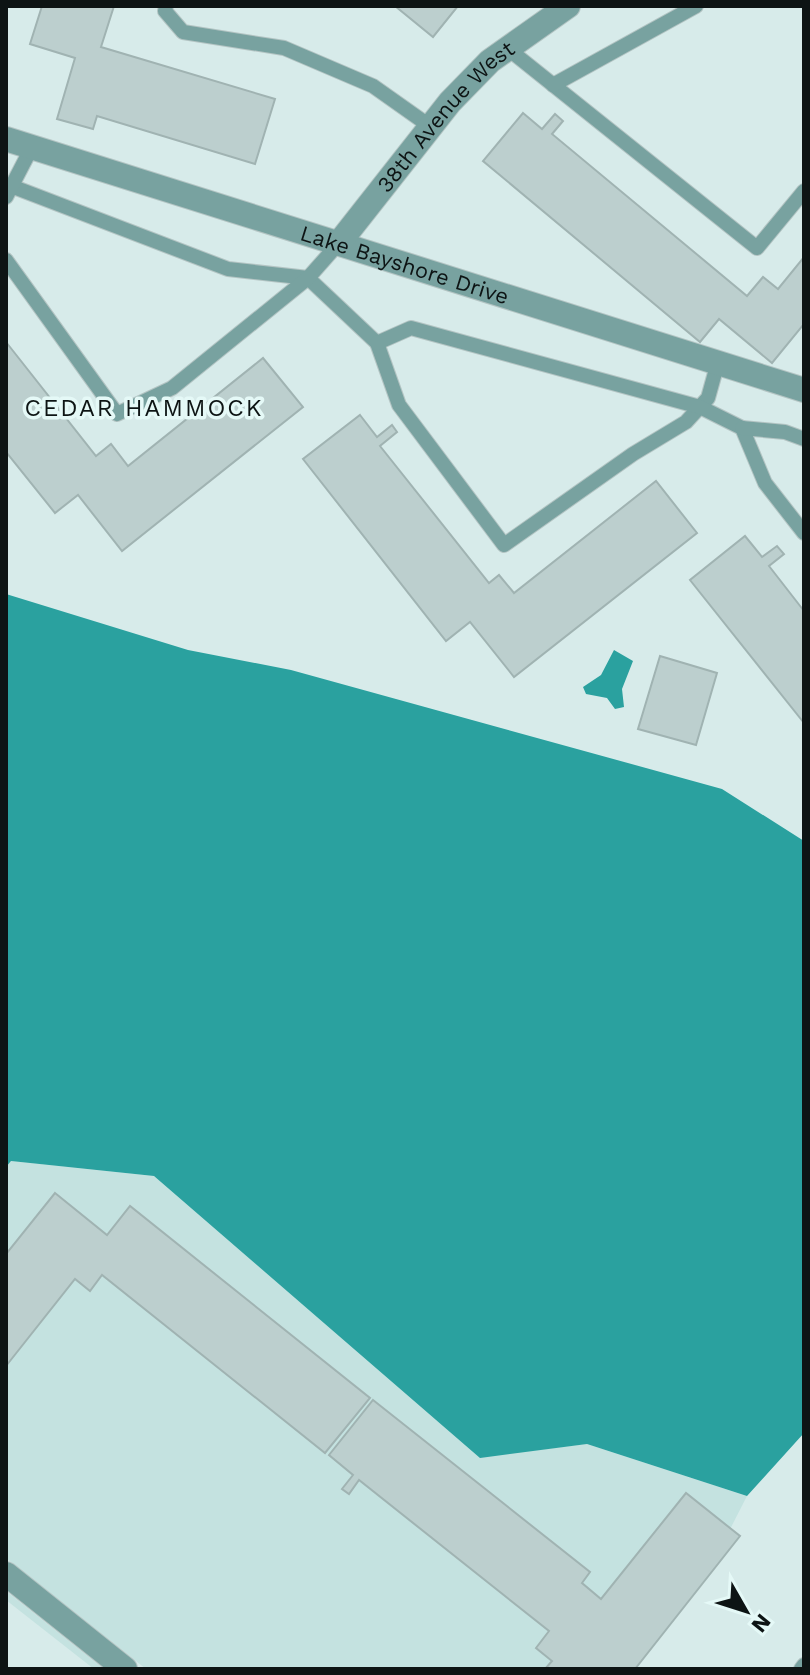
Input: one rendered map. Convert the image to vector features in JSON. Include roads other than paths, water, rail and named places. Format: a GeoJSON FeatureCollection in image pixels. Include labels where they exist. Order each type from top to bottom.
{"type":"FeatureCollection","features":[{"type":"Feature","properties":{"kind":"street","name":"38th Avenue West"},"geometry":{"type":"LineString","coordinates":[[339,243],[480,71],[507,48],[568,6]]}},
{"type":"Feature","properties":{"kind":"street","name":"Lake Bayshore Drive"},"geometry":{"type":"LineString","coordinates":[[6,139],[804,390]]}},
{"type":"Feature","properties":{"kind":"street"},"geometry":{"type":"LineString","coordinates":[[6,1574],[125,1669]]}},
{"type":"Feature","properties":{"kind":"lane"},"geometry":{"type":"LineString","coordinates":[[166,6],[165,11],[183,32],[284,48],[373,86],[431,127]]}},
{"type":"Feature","properties":{"kind":"lane"},"geometry":{"type":"LineString","coordinates":[[553,85],[696,6]]}},
{"type":"Feature","properties":{"kind":"lane"},"geometry":{"type":"LineString","coordinates":[[507,48],[757,248],[804,191]]}},
{"type":"Feature","properties":{"kind":"lane"},"geometry":{"type":"LineString","coordinates":[[32,147],[9,192],[228,269],[308,278],[377,343],[399,405],[504,545],[633,454],[686,422],[708,398],[718,362]]}},
{"type":"Feature","properties":{"kind":"lane"},"geometry":{"type":"LineString","coordinates":[[6,260],[117,414],[172,388],[308,278],[339,243]]}},
{"type":"Feature","properties":{"kind":"lane"},"geometry":{"type":"LineString","coordinates":[[377,343],[411,328],[700,407],[742,428],[785,432],[804,439]]}},
{"type":"Feature","properties":{"kind":"lane"},"geometry":{"type":"LineString","coordinates":[[742,428],[765,483],[804,533]]}},
{"type":"Feature","properties":{"kind":"water"},"geometry":{"type":"Polygon","coordinates":[[[6,594],[188,650],[291,670],[722,789],[804,841],[804,1433],[747,1496],[587,1444],[480,1458],[154,1176],[11,1161],[6,1167],[6,594]]]}},
{"type":"Feature","properties":{"kind":"water"},"geometry":{"type":"Polygon","coordinates":[[[614,650],[633,661],[622,689],[624,707],[615,709],[607,698],[586,694],[583,687],[601,675],[614,650]]]}},
{"type":"Feature","properties":{"kind":"district","name":"CEDAR HAMMOCK"},"geometry":{"type":"Point","coordinates":[144,408]}}]}
